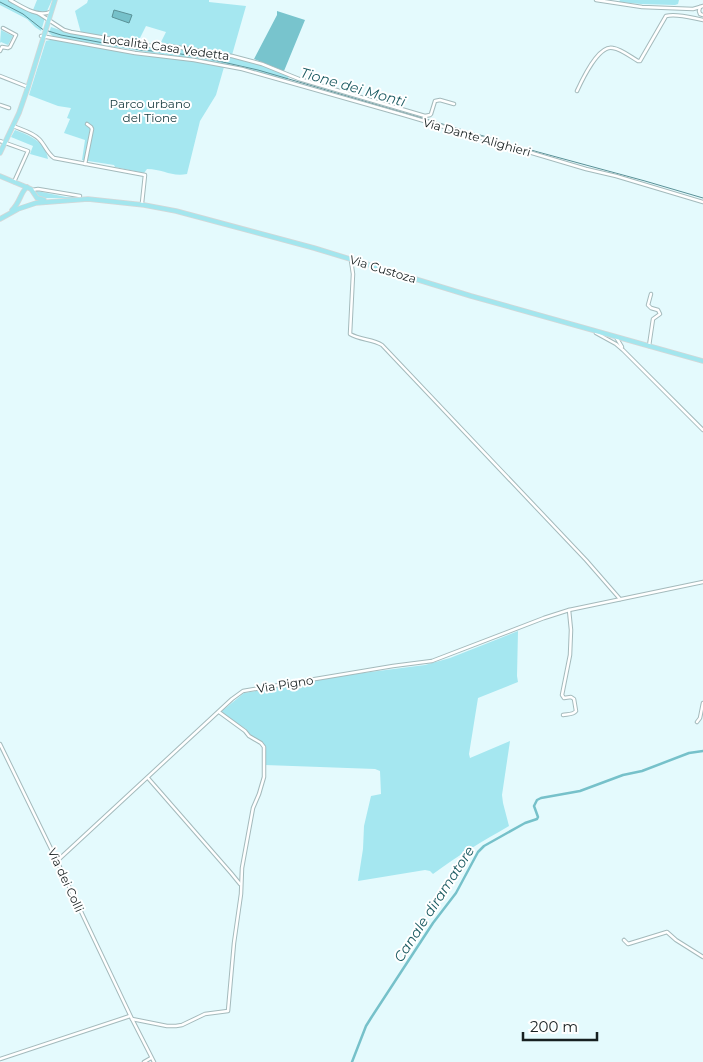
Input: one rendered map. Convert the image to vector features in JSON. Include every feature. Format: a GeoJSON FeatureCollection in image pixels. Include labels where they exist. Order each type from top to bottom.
{"type":"FeatureCollection","features":[{"type":"Feature","properties":{"kind":"main road"},"geometry":{"type":"LineString","coordinates":[[0,153],[2,142],[13,126],[28,87],[42,36],[55,0]]}},
{"type":"Feature","properties":{"kind":"main road","name":"Via Custoza"},"geometry":{"type":"LineString","coordinates":[[0,176],[27,187],[40,199],[99,199],[176,211],[268,235],[471,296],[703,361]]}},
{"type":"Feature","properties":{"kind":"main road"},"geometry":{"type":"LineString","coordinates":[[15,182],[20,186],[25,203],[29,205],[33,200],[33,192]]}},
{"type":"Feature","properties":{"kind":"main road","name":"Via Custoza"},"geometry":{"type":"LineString","coordinates":[[2,218],[15,208],[27,187]]}},
{"type":"Feature","properties":{"kind":"main road","name":"Via Custoza"},"geometry":{"type":"LineString","coordinates":[[2,218],[29,205],[58,200]]}},
{"type":"Feature","properties":{"kind":"street","name":"Località Casa Vedetta"},"geometry":{"type":"LineString","coordinates":[[10,0],[71,32],[152,46],[170,46],[232,56],[262,64],[299,79],[425,116],[431,114],[434,102],[437,100],[454,104]]}},
{"type":"Feature","properties":{"kind":"street"},"geometry":{"type":"LineString","coordinates":[[596,0],[640,7],[693,9],[702,6]]}},
{"type":"Feature","properties":{"kind":"street"},"geometry":{"type":"LineString","coordinates":[[699,12],[702,6]]}},
{"type":"Feature","properties":{"kind":"street"},"geometry":{"type":"LineString","coordinates":[[693,9],[703,15]]}},
{"type":"Feature","properties":{"kind":"street"},"geometry":{"type":"LineString","coordinates":[[38,13],[45,14],[51,11]]}},
{"type":"Feature","properties":{"kind":"street"},"geometry":{"type":"LineString","coordinates":[[577,91],[595,58],[608,48],[616,49],[640,61],[668,14],[703,20]]}},
{"type":"Feature","properties":{"kind":"street"},"geometry":{"type":"LineString","coordinates":[[0,48],[10,48],[16,35],[3,28]]}},
{"type":"Feature","properties":{"kind":"street","name":"Via Dante Alighieri"},"geometry":{"type":"LineString","coordinates":[[42,36],[242,69],[703,202]]}},
{"type":"Feature","properties":{"kind":"street"},"geometry":{"type":"LineString","coordinates":[[0,76],[28,87]]}},
{"type":"Feature","properties":{"kind":"street"},"geometry":{"type":"LineString","coordinates":[[0,105],[9,108]]}},
{"type":"Feature","properties":{"kind":"street"},"geometry":{"type":"LineString","coordinates":[[85,164],[92,129],[87,124]]}},
{"type":"Feature","properties":{"kind":"street"},"geometry":{"type":"LineString","coordinates":[[13,126],[34,134],[54,158],[145,175],[142,204]]}},
{"type":"Feature","properties":{"kind":"street"},"geometry":{"type":"LineString","coordinates":[[2,142],[28,151],[15,182]]}},
{"type":"Feature","properties":{"kind":"street","name":"Via Custoza"},"geometry":{"type":"LineString","coordinates":[[33,192],[38,189],[80,196]]}},
{"type":"Feature","properties":{"kind":"street"},"geometry":{"type":"LineString","coordinates":[[351,259],[353,274],[350,334],[377,342],[382,346],[586,560],[620,599]]}},
{"type":"Feature","properties":{"kind":"street"},"geometry":{"type":"LineString","coordinates":[[649,346],[653,319],[660,314],[658,310],[648,305],[651,294]]}},
{"type":"Feature","properties":{"kind":"street"},"geometry":{"type":"LineString","coordinates":[[586,328],[600,334],[623,350],[703,430]]}},
{"type":"Feature","properties":{"kind":"street"},"geometry":{"type":"LineString","coordinates":[[615,336],[614,341],[616,344]]}},
{"type":"Feature","properties":{"kind":"street"},"geometry":{"type":"LineString","coordinates":[[615,336],[623,350]]}},
{"type":"Feature","properties":{"kind":"street"},"geometry":{"type":"LineString","coordinates":[[621,346],[624,338]]}},
{"type":"Feature","properties":{"kind":"street","name":"Via Pigno"},"geometry":{"type":"LineString","coordinates":[[57,861],[243,691],[354,672],[432,662],[569,610],[703,582]]}},
{"type":"Feature","properties":{"kind":"street"},"geometry":{"type":"LineString","coordinates":[[563,714],[572,714],[576,711],[574,699],[562,696],[570,654],[571,630],[569,610]]}},
{"type":"Feature","properties":{"kind":"street"},"geometry":{"type":"LineString","coordinates":[[697,722],[700,718],[703,703]]}},
{"type":"Feature","properties":{"kind":"street"},"geometry":{"type":"LineString","coordinates":[[0,1059],[131,1018],[167,1026],[176,1026],[204,1014],[228,1011],[242,868],[253,808],[264,777],[264,747],[249,736],[245,730],[218,712]]}},
{"type":"Feature","properties":{"kind":"street","name":"Via dei Colli"},"geometry":{"type":"LineString","coordinates":[[0,744],[131,1018],[154,1062]]}},
{"type":"Feature","properties":{"kind":"street"},"geometry":{"type":"LineString","coordinates":[[148,778],[241,886]]}},
{"type":"Feature","properties":{"kind":"street"},"geometry":{"type":"LineString","coordinates":[[624,940],[628,944],[667,932],[703,957]]}},
{"type":"Feature","properties":{"kind":"street"},"geometry":{"type":"LineString","coordinates":[[144,1062],[152,1058]]}},
{"type":"Feature","properties":{"kind":"green space"},"geometry":{"type":"Polygon","coordinates":[[[0,0],[7,0],[44,17],[41,31],[27,19],[0,5],[0,0]]]}},
{"type":"Feature","properties":{"kind":"green space"},"geometry":{"type":"Polygon","coordinates":[[[37,0],[52,0],[47,11],[44,12],[33,10],[37,0]]]}},
{"type":"Feature","properties":{"kind":"green space"},"geometry":{"type":"Polygon","coordinates":[[[88,0],[209,0],[209,2],[246,6],[232,55],[160,44],[166,32],[146,26],[138,42],[81,33],[75,11],[87,3],[88,0]]]}},
{"type":"Feature","properties":{"kind":"green space"},"geometry":{"type":"Polygon","coordinates":[[[620,0],[679,0],[678,4],[675,5],[619,2],[620,0]]]}},
{"type":"Feature","properties":{"kind":"green space"},"geometry":{"type":"Polygon","coordinates":[[[51,27],[69,33],[152,48],[172,48],[233,58],[263,66],[289,76],[287,81],[248,70],[196,59],[54,37],[49,33],[51,27]]]}},
{"type":"Feature","properties":{"kind":"green space"},"geometry":{"type":"Polygon","coordinates":[[[1,30],[13,36],[8,45],[0,43],[1,30]]]}},
{"type":"Feature","properties":{"kind":"green space","name":"Parco urbano del Tione"},"geometry":{"type":"Polygon","coordinates":[[[54,39],[224,67],[216,95],[200,121],[187,174],[181,175],[147,169],[144,173],[115,167],[114,165],[82,160],[85,140],[64,133],[70,119],[67,118],[71,108],[58,106],[29,95],[46,41],[54,39]]]}},
{"type":"Feature","properties":{"kind":"green space"},"geometry":{"type":"Polygon","coordinates":[[[15,130],[36,140],[44,148],[48,159],[30,154],[33,146],[11,137],[15,130]]]}},
{"type":"Feature","properties":{"kind":"green space"},"geometry":{"type":"Polygon","coordinates":[[[35,192],[66,197],[93,198],[42,198],[37,195],[35,192]]]}},
{"type":"Feature","properties":{"kind":"green space"},"geometry":{"type":"Polygon","coordinates":[[[518,631],[518,682],[478,698],[469,754],[470,758],[510,741],[502,795],[509,826],[433,874],[425,870],[358,881],[363,849],[364,826],[371,796],[381,794],[380,771],[375,769],[265,765],[265,746],[252,737],[246,729],[223,714],[222,711],[244,693],[347,675],[425,665],[450,658],[518,631]]]}},
{"type":"Feature","properties":{"kind":"shaded area"},"geometry":{"type":"Polygon","coordinates":[[[114,10],[132,15],[129,23],[112,17],[114,10]]]}},
{"type":"Feature","properties":{"kind":"shaded area"},"geometry":{"type":"Polygon","coordinates":[[[277,11],[305,20],[284,71],[254,59],[277,15],[277,11]]]}},
{"type":"Feature","properties":{"kind":"waterway","name":"Tione dei Monti"},"geometry":{"type":"LineString","coordinates":[[0,2],[23,14],[42,29],[61,35],[141,50],[205,58],[258,70],[703,198]]}},
{"type":"Feature","properties":{"kind":"waterway","name":"Canale diramatore"},"geometry":{"type":"LineString","coordinates":[[352,1062],[366,1026],[433,923],[456,893],[478,852],[484,846],[525,823],[537,819],[534,806],[537,800],[541,798],[580,791],[623,775],[642,771],[689,753],[703,751]]}}]}
